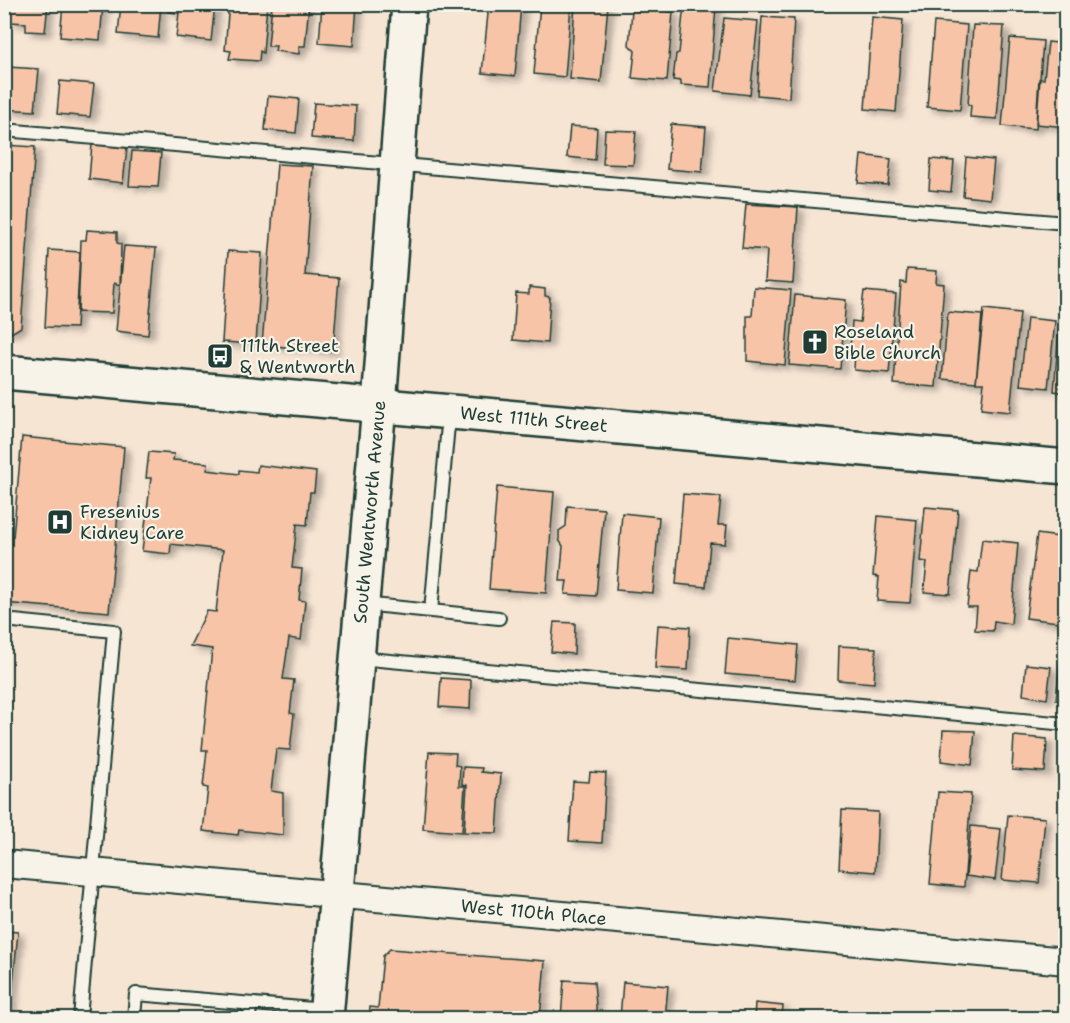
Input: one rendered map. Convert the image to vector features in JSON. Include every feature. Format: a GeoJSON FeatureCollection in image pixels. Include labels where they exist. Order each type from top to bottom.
{"type":"FeatureCollection","features":[{"type":"Feature","properties":{"kind":"main road","name":"South Wentworth Avenue"},"geometry":{"type":"LineString","coordinates":[[326,1014],[379,405],[409,4]]}},
{"type":"Feature","properties":{"kind":"main road","name":"West 111th Street"},"geometry":{"type":"LineString","coordinates":[[4,372],[1065,467]]}},
{"type":"Feature","properties":{"kind":"street","name":"West 110th Place"},"geometry":{"type":"LineString","coordinates":[[4,864],[1065,961]]}},
{"type":"Feature","properties":{"kind":"lane"},"geometry":{"type":"LineString","coordinates":[[4,130],[1065,223]]}},
{"type":"Feature","properties":{"kind":"lane"},"geometry":{"type":"LineString","coordinates":[[431,611],[449,412]]}},
{"type":"Feature","properties":{"kind":"lane"},"geometry":{"type":"LineString","coordinates":[[362,604],[499,618]]}},
{"type":"Feature","properties":{"kind":"lane"},"geometry":{"type":"LineString","coordinates":[[4,620],[114,631],[80,1018]]}},
{"type":"Feature","properties":{"kind":"lane"},"geometry":{"type":"LineString","coordinates":[[357,658],[1065,724]]}},
{"type":"Feature","properties":{"kind":"lane"},"geometry":{"type":"LineString","coordinates":[[134,1018],[135,994],[250,1004],[326,1014]]}},
{"type":"Feature","properties":{"kind":"lane"},"geometry":{"type":"LineString","coordinates":[[249,1018],[250,1004]]}},
{"type":"Feature","properties":{"kind":"building"},"geometry":{"type":"Polygon","coordinates":[[[4,4],[48,4],[45,32],[26,31],[26,23],[10,22],[11,5],[4,4]]]}},
{"type":"Feature","properties":{"kind":"building"},"geometry":{"type":"Polygon","coordinates":[[[63,4],[103,4],[100,40],[60,37],[63,4]]]}},
{"type":"Feature","properties":{"kind":"building"},"geometry":{"type":"Polygon","coordinates":[[[121,4],[161,4],[158,38],[118,34],[121,4]]]}},
{"type":"Feature","properties":{"kind":"building"},"geometry":{"type":"Polygon","coordinates":[[[169,4],[215,4],[211,41],[176,37],[179,13],[168,12],[169,4]]]}},
{"type":"Feature","properties":{"kind":"building"},"geometry":{"type":"Polygon","coordinates":[[[226,4],[267,4],[263,53],[260,51],[259,61],[229,59],[231,51],[225,50],[228,14],[226,4]]]}},
{"type":"Feature","properties":{"kind":"building"},"geometry":{"type":"Polygon","coordinates":[[[272,4],[309,4],[305,46],[299,46],[299,54],[275,51],[276,46],[268,46],[272,4]]]}},
{"type":"Feature","properties":{"kind":"building"},"geometry":{"type":"Polygon","coordinates":[[[322,4],[357,4],[354,46],[319,43],[322,4]]]}},
{"type":"Feature","properties":{"kind":"building"},"geometry":{"type":"Polygon","coordinates":[[[489,4],[521,4],[515,76],[482,73],[489,4]]]}},
{"type":"Feature","properties":{"kind":"building"},"geometry":{"type":"Polygon","coordinates":[[[540,4],[571,5],[565,77],[534,74],[540,4]]]}},
{"type":"Feature","properties":{"kind":"building"},"geometry":{"type":"Polygon","coordinates":[[[575,4],[608,5],[601,82],[570,79],[575,4]]]}},
{"type":"Feature","properties":{"kind":"building"},"geometry":{"type":"Polygon","coordinates":[[[684,4],[716,5],[710,87],[681,85],[681,81],[673,80],[676,54],[679,53],[684,4]]]}},
{"type":"Feature","properties":{"kind":"building"},"geometry":{"type":"Polygon","coordinates":[[[642,9],[673,12],[667,81],[632,78],[635,51],[629,45],[632,10],[642,11],[642,9]]]}},
{"type":"Feature","properties":{"kind":"building"},"geometry":{"type":"Polygon","coordinates":[[[762,17],[794,19],[789,98],[757,95],[762,17]]]}},
{"type":"Feature","properties":{"kind":"building"},"geometry":{"type":"Polygon","coordinates":[[[872,17],[903,20],[896,112],[865,109],[872,17]]]}},
{"type":"Feature","properties":{"kind":"building"},"geometry":{"type":"Polygon","coordinates":[[[724,18],[758,21],[750,95],[715,91],[724,18]]]}},
{"type":"Feature","properties":{"kind":"building"},"geometry":{"type":"Polygon","coordinates":[[[934,22],[967,25],[960,110],[927,107],[934,22]]]}},
{"type":"Feature","properties":{"kind":"building"},"geometry":{"type":"Polygon","coordinates":[[[973,25],[1004,26],[997,119],[970,117],[971,105],[968,105],[973,25]]]}},
{"type":"Feature","properties":{"kind":"building"},"geometry":{"type":"Polygon","coordinates":[[[1010,38],[1043,41],[1036,129],[1002,126],[1010,38]]]}},
{"type":"Feature","properties":{"kind":"building"},"geometry":{"type":"Polygon","coordinates":[[[1048,42],[1066,44],[1066,127],[1036,124],[1039,79],[1044,79],[1048,42]]]}},
{"type":"Feature","properties":{"kind":"building"},"geometry":{"type":"Polygon","coordinates":[[[7,67],[39,69],[35,111],[4,109],[7,67]]]}},
{"type":"Feature","properties":{"kind":"building"},"geometry":{"type":"Polygon","coordinates":[[[60,81],[94,84],[90,117],[57,114],[60,81]]]}},
{"type":"Feature","properties":{"kind":"building"},"geometry":{"type":"Polygon","coordinates":[[[268,96],[299,99],[296,133],[265,130],[268,96]]]}},
{"type":"Feature","properties":{"kind":"building"},"geometry":{"type":"Polygon","coordinates":[[[314,103],[356,106],[354,141],[311,138],[314,103]]]}},
{"type":"Feature","properties":{"kind":"building"},"geometry":{"type":"Polygon","coordinates":[[[671,124],[706,127],[702,172],[667,169],[671,124]]]}},
{"type":"Feature","properties":{"kind":"building"},"geometry":{"type":"Polygon","coordinates":[[[570,126],[597,128],[595,160],[567,157],[570,126]]]}},
{"type":"Feature","properties":{"kind":"building"},"geometry":{"type":"Polygon","coordinates":[[[605,130],[636,131],[633,165],[603,164],[605,130]]]}},
{"type":"Feature","properties":{"kind":"building"},"geometry":{"type":"Polygon","coordinates":[[[92,144],[127,148],[123,183],[89,179],[92,144]]]}},
{"type":"Feature","properties":{"kind":"building"},"geometry":{"type":"Polygon","coordinates":[[[4,145],[35,147],[21,327],[13,332],[4,332],[4,145]]]}},
{"type":"Feature","properties":{"kind":"building"},"geometry":{"type":"Polygon","coordinates":[[[132,151],[161,153],[158,187],[129,186],[132,151]]]}},
{"type":"Feature","properties":{"kind":"building"},"geometry":{"type":"Polygon","coordinates":[[[861,155],[891,159],[888,185],[858,183],[861,155]]]}},
{"type":"Feature","properties":{"kind":"building"},"geometry":{"type":"Polygon","coordinates":[[[966,157],[994,160],[990,199],[963,196],[966,157]]]}},
{"type":"Feature","properties":{"kind":"building"},"geometry":{"type":"Polygon","coordinates":[[[931,159],[954,161],[951,192],[929,190],[931,159]]]}},
{"type":"Feature","properties":{"kind":"building"},"geometry":{"type":"Polygon","coordinates":[[[277,164],[313,166],[305,275],[339,278],[333,351],[262,345],[277,164]]]}},
{"type":"Feature","properties":{"kind":"building"},"geometry":{"type":"Polygon","coordinates":[[[746,204],[798,207],[793,283],[765,281],[767,250],[742,248],[746,204]]]}},
{"type":"Feature","properties":{"kind":"building"},"geometry":{"type":"Polygon","coordinates":[[[87,230],[117,232],[117,243],[121,244],[120,285],[114,283],[112,313],[78,312],[81,240],[86,240],[87,230]]]}},
{"type":"Feature","properties":{"kind":"building"},"geometry":{"type":"Polygon","coordinates":[[[124,246],[156,248],[148,335],[116,331],[124,246]]]}},
{"type":"Feature","properties":{"kind":"building"},"geometry":{"type":"Polygon","coordinates":[[[49,250],[80,252],[76,328],[45,327],[49,250]]]}},
{"type":"Feature","properties":{"kind":"building"},"geometry":{"type":"Polygon","coordinates":[[[228,251],[262,253],[256,344],[222,342],[228,251]]]}},
{"type":"Feature","properties":{"kind":"building"},"geometry":{"type":"Polygon","coordinates":[[[907,269],[937,271],[936,283],[944,284],[936,387],[894,384],[901,282],[906,283],[907,269]]]}},
{"type":"Feature","properties":{"kind":"building"},"geometry":{"type":"Polygon","coordinates":[[[529,287],[545,289],[545,296],[550,297],[547,343],[513,340],[516,293],[529,294],[529,287]]]}},
{"type":"Feature","properties":{"kind":"building"},"geometry":{"type":"Polygon","coordinates":[[[754,287],[791,290],[785,365],[747,361],[747,316],[752,316],[754,287]]]}},
{"type":"Feature","properties":{"kind":"building"},"geometry":{"type":"Polygon","coordinates":[[[864,291],[896,294],[889,373],[854,370],[855,350],[850,349],[852,321],[860,322],[864,291]]]}},
{"type":"Feature","properties":{"kind":"building"},"geometry":{"type":"Polygon","coordinates":[[[795,295],[846,300],[840,369],[789,365],[795,295]]]}},
{"type":"Feature","properties":{"kind":"building"},"geometry":{"type":"Polygon","coordinates":[[[1061,305],[1066,305],[1066,393],[1054,391],[1061,305]]]}},
{"type":"Feature","properties":{"kind":"building"},"geometry":{"type":"Polygon","coordinates":[[[984,309],[1020,313],[1010,412],[981,409],[984,383],[976,383],[984,309]]]}},
{"type":"Feature","properties":{"kind":"building"},"geometry":{"type":"Polygon","coordinates":[[[948,312],[982,315],[976,382],[942,379],[948,312]]]}},
{"type":"Feature","properties":{"kind":"building"},"geometry":{"type":"Polygon","coordinates":[[[1027,318],[1055,321],[1048,388],[1020,385],[1027,318]]]}},
{"type":"Feature","properties":{"kind":"building"},"geometry":{"type":"Polygon","coordinates":[[[22,437],[124,447],[109,612],[4,603],[4,536],[13,537],[22,437]]]}},
{"type":"Feature","properties":{"kind":"building"},"geometry":{"type":"Polygon","coordinates":[[[149,452],[174,454],[173,460],[208,463],[207,470],[239,474],[239,470],[257,472],[258,465],[316,472],[314,492],[310,492],[307,525],[297,524],[292,568],[302,569],[299,600],[305,601],[301,640],[289,638],[283,679],[294,680],[290,713],[294,714],[290,750],[276,749],[271,791],[283,793],[283,835],[239,830],[238,835],[203,831],[208,788],[203,787],[207,750],[202,750],[212,649],[190,646],[207,611],[216,612],[223,550],[171,544],[170,554],[142,551],[151,478],[146,478],[149,452]]]}},
{"type":"Feature","properties":{"kind":"building"},"geometry":{"type":"Polygon","coordinates":[[[497,487],[554,492],[546,593],[489,589],[497,487]]]}},
{"type":"Feature","properties":{"kind":"building"},"geometry":{"type":"Polygon","coordinates":[[[683,494],[721,497],[718,525],[727,525],[725,544],[710,543],[706,587],[676,584],[683,494]]]}},
{"type":"Feature","properties":{"kind":"building"},"geometry":{"type":"Polygon","coordinates":[[[567,506],[604,509],[596,596],[565,594],[567,581],[560,581],[563,546],[559,540],[559,531],[566,526],[567,506]]]}},
{"type":"Feature","properties":{"kind":"building"},"geometry":{"type":"Polygon","coordinates":[[[925,507],[958,510],[950,594],[924,592],[927,562],[920,561],[925,507]]]}},
{"type":"Feature","properties":{"kind":"building"},"geometry":{"type":"Polygon","coordinates":[[[622,513],[659,517],[653,593],[616,590],[622,513]]]}},
{"type":"Feature","properties":{"kind":"building"},"geometry":{"type":"Polygon","coordinates":[[[878,516],[917,520],[910,603],[877,601],[879,577],[873,576],[878,516]]]}},
{"type":"Feature","properties":{"kind":"building"},"geometry":{"type":"Polygon","coordinates":[[[1037,534],[1066,538],[1066,570],[1058,622],[1026,618],[1037,534]]]}},
{"type":"Feature","properties":{"kind":"building"},"geometry":{"type":"Polygon","coordinates":[[[982,539],[1018,543],[1011,624],[994,621],[993,631],[975,630],[977,607],[967,607],[971,571],[978,572],[982,539]]]}},
{"type":"Feature","properties":{"kind":"building"},"geometry":{"type":"Polygon","coordinates":[[[554,622],[575,623],[574,654],[551,652],[554,622]]]}},
{"type":"Feature","properties":{"kind":"building"},"geometry":{"type":"Polygon","coordinates":[[[658,625],[690,627],[688,670],[655,668],[658,625]]]}},
{"type":"Feature","properties":{"kind":"building"},"geometry":{"type":"Polygon","coordinates":[[[728,638],[798,645],[795,680],[725,674],[728,638]]]}},
{"type":"Feature","properties":{"kind":"building"},"geometry":{"type":"Polygon","coordinates":[[[839,646],[876,648],[874,683],[838,680],[839,646]]]}},
{"type":"Feature","properties":{"kind":"building"},"geometry":{"type":"Polygon","coordinates":[[[1060,660],[1066,660],[1066,701],[1056,700],[1060,660]]]}},
{"type":"Feature","properties":{"kind":"building"},"geometry":{"type":"Polygon","coordinates":[[[1026,664],[1051,667],[1047,699],[1023,695],[1026,664]]]}},
{"type":"Feature","properties":{"kind":"building"},"geometry":{"type":"Polygon","coordinates":[[[441,678],[471,680],[470,709],[439,707],[441,678]]]}},
{"type":"Feature","properties":{"kind":"building"},"geometry":{"type":"Polygon","coordinates":[[[943,730],[975,731],[972,765],[941,761],[943,730]]]}},
{"type":"Feature","properties":{"kind":"building"},"geometry":{"type":"Polygon","coordinates":[[[1014,736],[1047,739],[1045,772],[1012,770],[1014,736]]]}},
{"type":"Feature","properties":{"kind":"building"},"geometry":{"type":"Polygon","coordinates":[[[429,752],[456,753],[455,765],[460,766],[459,786],[465,786],[462,832],[423,829],[429,752]]]}},
{"type":"Feature","properties":{"kind":"building"},"geometry":{"type":"Polygon","coordinates":[[[463,767],[482,768],[481,772],[501,774],[497,833],[464,832],[467,785],[462,784],[463,767]]]}},
{"type":"Feature","properties":{"kind":"building"},"geometry":{"type":"Polygon","coordinates":[[[590,772],[606,773],[602,843],[569,841],[573,781],[589,782],[590,772]]]}},
{"type":"Feature","properties":{"kind":"building"},"geometry":{"type":"Polygon","coordinates":[[[938,792],[971,794],[964,887],[930,884],[938,792]]]}},
{"type":"Feature","properties":{"kind":"building"},"geometry":{"type":"Polygon","coordinates":[[[842,810],[878,812],[875,872],[839,869],[842,810]]]}},
{"type":"Feature","properties":{"kind":"building"},"geometry":{"type":"Polygon","coordinates":[[[1008,815],[1045,818],[1039,883],[1002,880],[1008,815]]]}},
{"type":"Feature","properties":{"kind":"building"},"geometry":{"type":"Polygon","coordinates":[[[971,826],[1001,829],[995,880],[966,876],[971,826]]]}},
{"type":"Feature","properties":{"kind":"building"},"geometry":{"type":"Polygon","coordinates":[[[4,931],[18,932],[10,1013],[4,1012],[4,931]]]}},
{"type":"Feature","properties":{"kind":"building"},"geometry":{"type":"Polygon","coordinates":[[[390,949],[545,961],[540,1018],[369,1018],[370,1007],[378,1008],[383,956],[390,949]]]}},
{"type":"Feature","properties":{"kind":"building"},"geometry":{"type":"Polygon","coordinates":[[[564,980],[594,982],[597,1018],[561,1018],[564,980]]]}},
{"type":"Feature","properties":{"kind":"building"},"geometry":{"type":"Polygon","coordinates":[[[623,982],[668,986],[665,1018],[620,1018],[623,982]]]}},
{"type":"Feature","properties":{"kind":"building"},"geometry":{"type":"Polygon","coordinates":[[[755,1003],[783,1006],[782,1018],[754,1018],[755,1003]]]}},
{"type":"Feature","properties":{"kind":"place","name":"Roseland Bible Church"},"geometry":{"type":"Point","coordinates":[815,342]}},
{"type":"Feature","properties":{"kind":"place","name":"111th Street & Wentworth"},"geometry":{"type":"Point","coordinates":[220,356]}},
{"type":"Feature","properties":{"kind":"place","name":"Fresenius Kidney Care"},"geometry":{"type":"Point","coordinates":[60,522]}}]}
